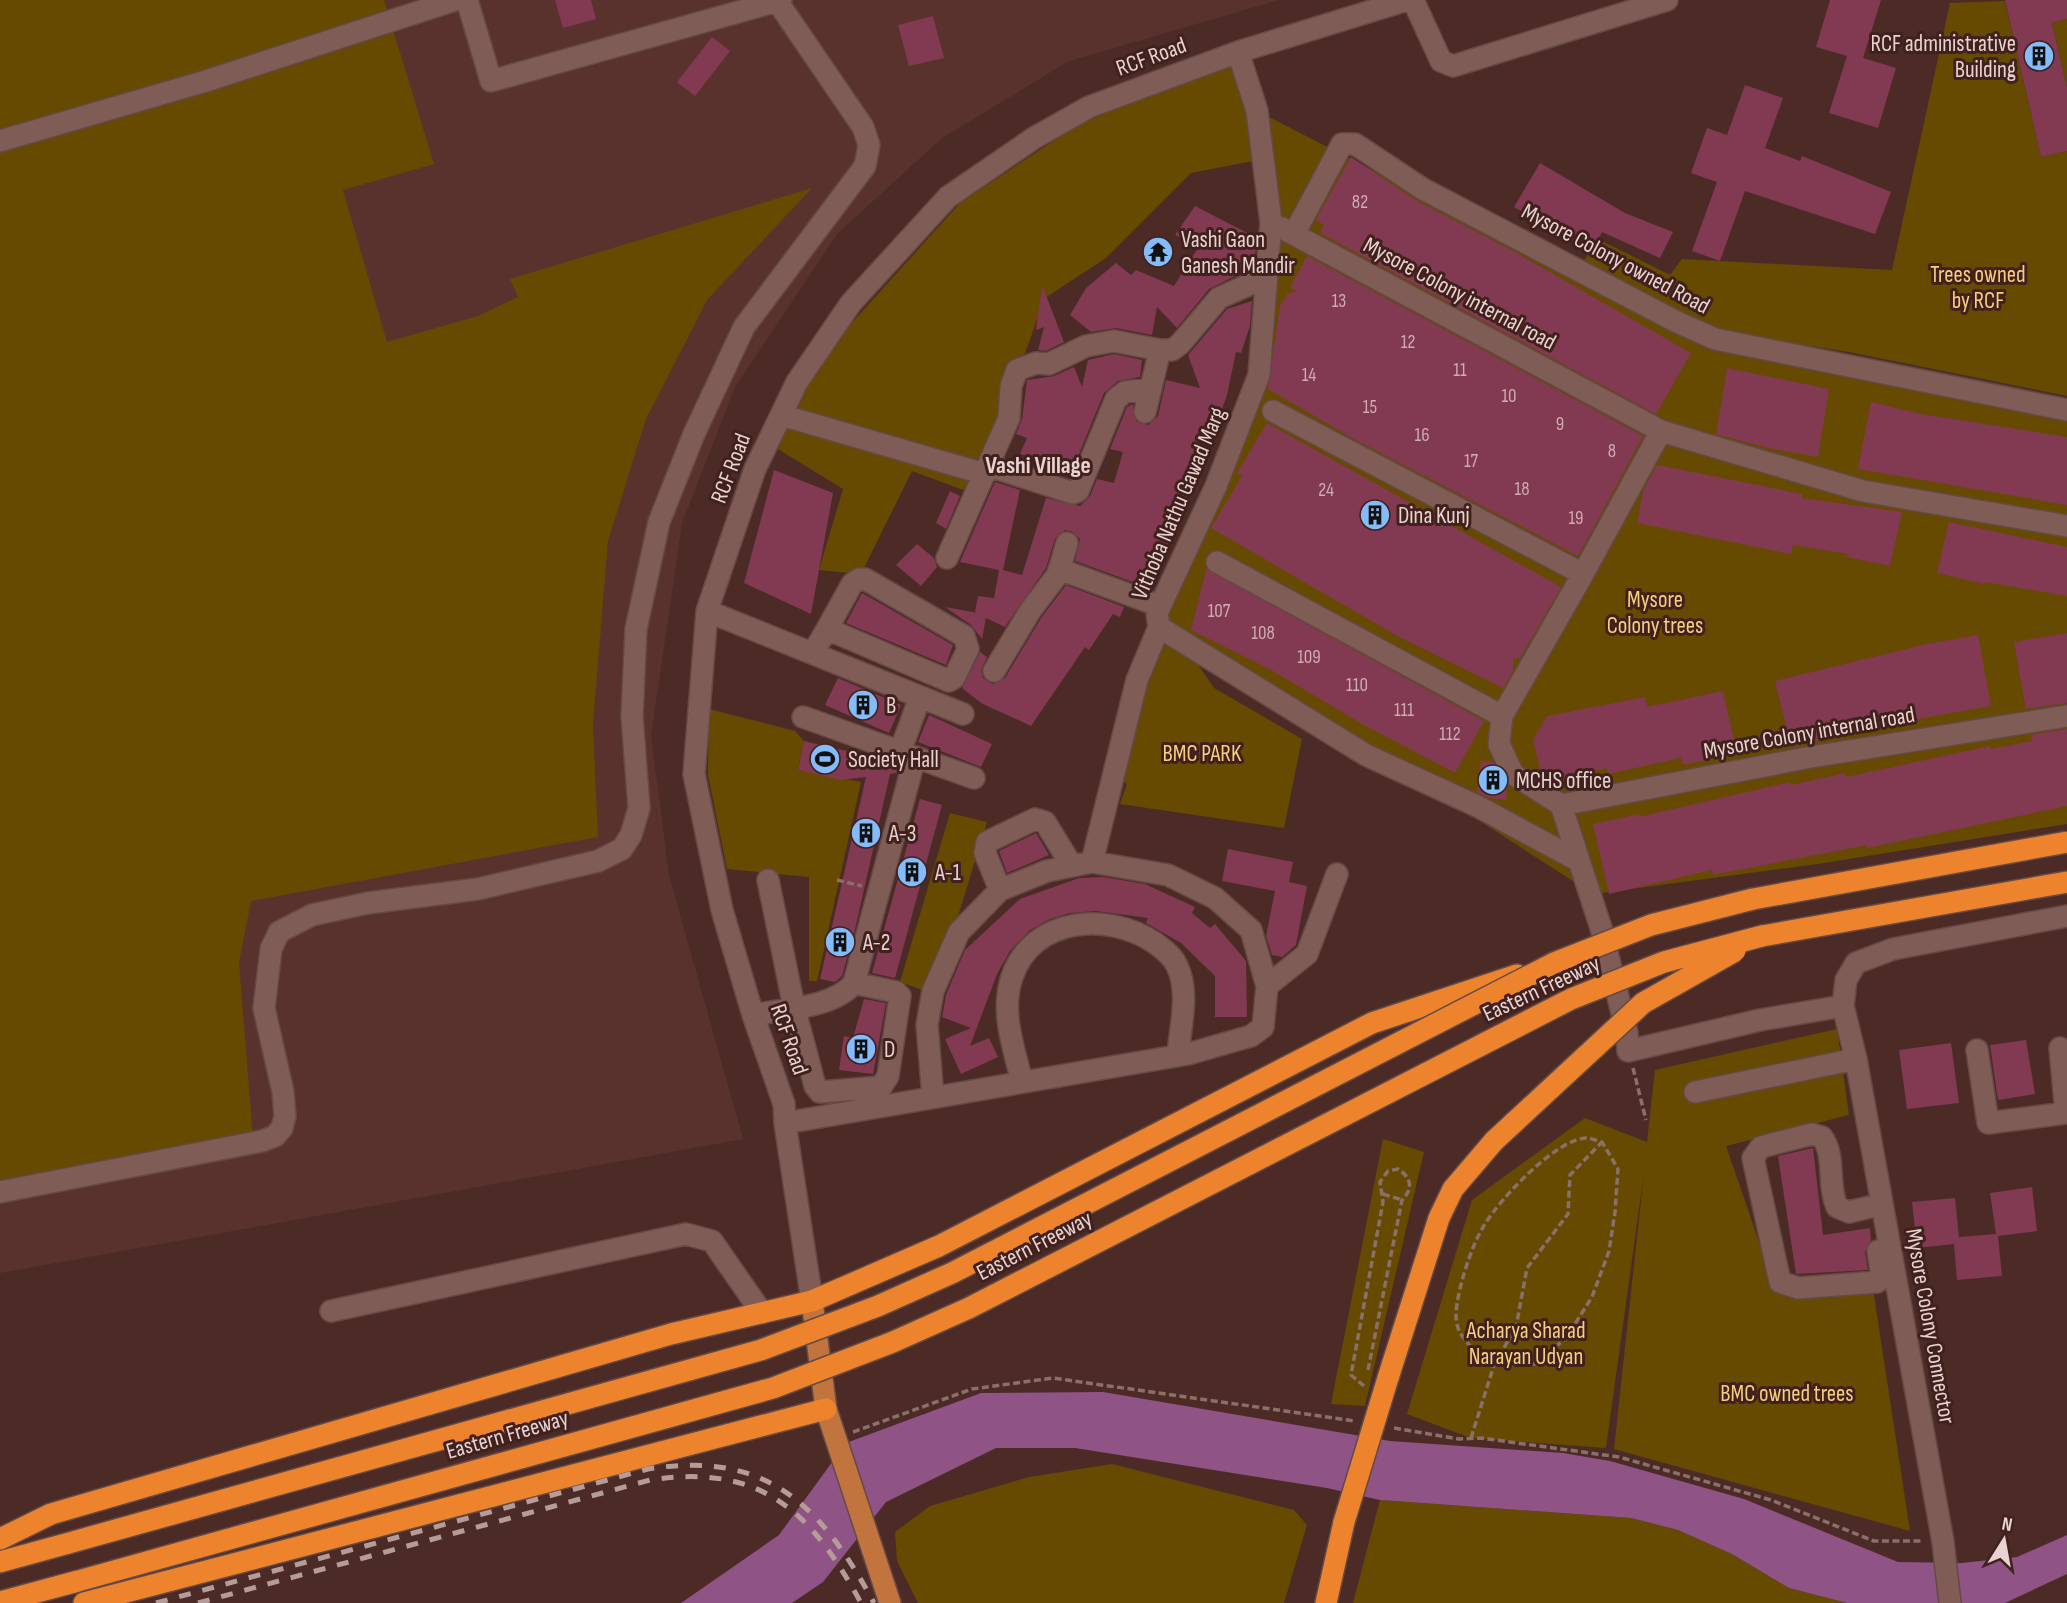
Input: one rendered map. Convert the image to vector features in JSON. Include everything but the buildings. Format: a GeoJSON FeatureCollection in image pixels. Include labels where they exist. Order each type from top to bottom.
{"type":"FeatureCollection","features":[{"type":"Feature","properties":{"kind":"highway","name":"Eastern Freeway"},"geometry":{"type":"LineString","coordinates":[[0,1562],[761,1350],[878,1306],[952,1273],[1555,963],[1651,925],[1753,898],[2067,842]]}},
{"type":"Feature","properties":{"kind":"highway","name":"Eastern Freeway"},"geometry":{"type":"LineString","coordinates":[[0,1602],[773,1388],[893,1342],[969,1308],[1571,999],[1664,962],[1762,936],[2067,881]]}},
{"type":"Feature","properties":{"kind":"highway"},"geometry":{"type":"LineString","coordinates":[[1326,1603],[1344,1522],[1388,1378],[1439,1218],[1453,1189],[1494,1141],[1643,1003],[1762,936]]}},
{"type":"Feature","properties":{"kind":"highway"},"geometry":{"type":"LineString","coordinates":[[0,1539],[51,1514],[671,1334],[812,1301],[939,1246],[1372,1023],[1555,963]]}},
{"type":"Feature","properties":{"kind":"highway"},"geometry":{"type":"LineString","coordinates":[[84,1603],[827,1409]]}},
{"type":"Feature","properties":{"kind":"main road"},"geometry":{"type":"LineString","coordinates":[[812,1301],[827,1409],[834,1438],[890,1603]]}},
{"type":"Feature","properties":{"kind":"street"},"geometry":{"type":"LineString","coordinates":[[0,141],[206,82],[455,0]]}},
{"type":"Feature","properties":{"kind":"street"},"geometry":{"type":"LineString","coordinates":[[0,1192],[262,1142],[275,1136],[282,1128],[285,1116],[283,1092],[264,1008],[266,975],[271,949],[279,932],[294,922],[368,903],[478,889],[598,860],[621,849],[631,835],[639,808],[632,716],[636,629],[659,522],[694,434],[744,327],[864,166],[869,145],[863,127],[779,1],[491,81],[467,0]]}},
{"type":"Feature","properties":{"kind":"street","name":"RCF Road"},"geometry":{"type":"LineString","coordinates":[[812,1301],[785,1123],[785,1104],[753,1015],[719,897],[695,787],[707,611],[755,469],[797,382],[850,303],[948,197],[1034,138],[1089,107],[1237,52],[1379,4],[1407,0]]}},
{"type":"Feature","properties":{"kind":"street"},"geometry":{"type":"LineString","coordinates":[[1413,0],[1441,61],[1452,66],[1667,0]]}},
{"type":"Feature","properties":{"kind":"street","name":"Vithoba Nathu Gawad Marg"},"geometry":{"type":"LineString","coordinates":[[1237,52],[1258,111],[1270,222],[1259,375],[1216,486],[1157,613],[1159,628],[1366,755],[1477,806],[1577,860]]}},
{"type":"Feature","properties":{"kind":"street","name":"Mysore Colony owned Road"},"geometry":{"type":"LineString","coordinates":[[1294,234],[1342,144],[1355,144],[1423,189],[1675,321],[1715,339],[2067,410]]}},
{"type":"Feature","properties":{"kind":"street","name":"Mysore Colony internal road"},"geometry":{"type":"LineString","coordinates":[[1270,222],[1661,431],[1863,491],[2067,526]]}},
{"type":"Feature","properties":{"kind":"street"},"geometry":{"type":"LineString","coordinates":[[947,558],[1009,418],[1011,386],[1017,370],[1036,363],[1049,364],[1086,346],[1114,341],[1172,350],[1219,298],[1266,277]]}},
{"type":"Feature","properties":{"kind":"street"},"geometry":{"type":"LineString","coordinates":[[1145,412],[1160,350]]}},
{"type":"Feature","properties":{"kind":"street"},"geometry":{"type":"LineString","coordinates":[[781,415],[1073,493],[1079,491],[1116,399],[1125,392],[1150,389]]}},
{"type":"Feature","properties":{"kind":"street"},"geometry":{"type":"LineString","coordinates":[[1273,411],[1583,574]]}},
{"type":"Feature","properties":{"kind":"street"},"geometry":{"type":"LineString","coordinates":[[1661,431],[1502,716],[1499,744],[1513,774],[1561,805],[1601,928],[1627,1033],[1628,1051],[1760,1020],[1843,1006],[1846,979],[1856,963],[1868,958],[1893,949],[2067,916]]}},
{"type":"Feature","properties":{"kind":"street"},"geometry":{"type":"LineString","coordinates":[[994,671],[1059,569],[1067,543]]}},
{"type":"Feature","properties":{"kind":"street"},"geometry":{"type":"LineString","coordinates":[[1217,562],[1502,716]]}},
{"type":"Feature","properties":{"kind":"street"},"geometry":{"type":"LineString","coordinates":[[1059,569],[1160,606]]}},
{"type":"Feature","properties":{"kind":"street"},"geometry":{"type":"LineString","coordinates":[[813,653],[852,584],[859,579],[865,579],[964,636],[968,649],[954,678],[949,681],[827,629]]}},
{"type":"Feature","properties":{"kind":"street"},"geometry":{"type":"LineString","coordinates":[[707,611],[963,714]]}},
{"type":"Feature","properties":{"kind":"street"},"geometry":{"type":"LineString","coordinates":[[1082,864],[1137,680],[1159,628]]}},
{"type":"Feature","properties":{"kind":"street"},"geometry":{"type":"LineString","coordinates":[[753,1015],[847,992],[854,983],[920,697]]}},
{"type":"Feature","properties":{"kind":"street","name":"Mysore Colony internal road"},"geometry":{"type":"LineString","coordinates":[[1561,805],[1811,757],[2067,716]]}},
{"type":"Feature","properties":{"kind":"street"},"geometry":{"type":"LineString","coordinates":[[803,717],[974,778]]}},
{"type":"Feature","properties":{"kind":"street"},"geometry":{"type":"LineString","coordinates":[[1000,890],[985,853],[987,842],[1035,819],[1045,822],[1082,864]]}},
{"type":"Feature","properties":{"kind":"street"},"geometry":{"type":"LineString","coordinates":[[785,1123],[1178,1055],[1259,1032],[1263,1027],[1267,986],[1251,930],[1214,898],[1168,874],[1082,864],[1047,871],[1000,890],[959,932],[933,991],[927,1025],[933,1097]]}},
{"type":"Feature","properties":{"kind":"street"},"geometry":{"type":"LineString","coordinates":[[1267,986],[1307,954],[1337,874]]}},
{"type":"Feature","properties":{"kind":"street"},"geometry":{"type":"LineString","coordinates":[[768,880],[794,1007],[815,1086],[825,1093],[881,1087],[886,1083],[900,996],[896,992],[854,983]]}},
{"type":"Feature","properties":{"kind":"street"},"geometry":{"type":"LineString","coordinates":[[1022,1082],[1006,1011],[1012,977],[1026,951],[1049,933],[1073,925],[1097,922],[1121,926],[1145,937],[1177,964],[1184,986],[1178,1055]]}},
{"type":"Feature","properties":{"kind":"street","name":"Mysore Colony Connector"},"geometry":{"type":"LineString","coordinates":[[1843,1006],[1856,1059],[1876,1206],[1943,1542],[1950,1603]]}},
{"type":"Feature","properties":{"kind":"street"},"geometry":{"type":"LineString","coordinates":[[2060,1048],[2067,1121]]}},
{"type":"Feature","properties":{"kind":"street"},"geometry":{"type":"LineString","coordinates":[[1977,1049],[1988,1123],[2066,1113]]}},
{"type":"Feature","properties":{"kind":"street"},"geometry":{"type":"LineString","coordinates":[[1695,1092],[1856,1059]]}},
{"type":"Feature","properties":{"kind":"street"},"geometry":{"type":"LineString","coordinates":[[1812,1134],[1822,1137],[1828,1145],[1832,1196],[1837,1207],[1849,1212],[1876,1206],[1882,1268],[1882,1277],[1877,1282],[1788,1286],[1780,1282],[1753,1158],[1761,1147],[1812,1134]]}},
{"type":"Feature","properties":{"kind":"street"},"geometry":{"type":"LineString","coordinates":[[331,1311],[686,1234],[712,1241],[762,1313]]}},
{"type":"Feature","properties":{"kind":"path"},"geometry":{"type":"LineString","coordinates":[[1628,1051],[1646,1120]]}},
{"type":"Feature","properties":{"kind":"path"},"geometry":{"type":"LineString","coordinates":[[1585,1138],[1602,1142],[1618,1169],[1609,1251],[1592,1297],[1566,1338],[1535,1364],[1494,1365],[1467,1345],[1455,1318],[1466,1270],[1484,1225],[1517,1182],[1551,1154],[1585,1138]]}},
{"type":"Feature","properties":{"kind":"path"},"geometry":{"type":"LineString","coordinates":[[1471,1438],[1494,1365],[1516,1327],[1527,1269],[1568,1214],[1570,1175],[1602,1142]]}},
{"type":"Feature","properties":{"kind":"path"},"geometry":{"type":"LineString","coordinates":[[1361,1398],[1364,1386],[1402,1200],[1409,1193],[1411,1185],[1406,1174],[1398,1169],[1388,1171],[1380,1182],[1383,1194],[1351,1375],[1364,1386]]}},
{"type":"Feature","properties":{"kind":"path"},"geometry":{"type":"LineString","coordinates":[[1383,1194],[1402,1200]]}},
{"type":"Feature","properties":{"kind":"path"},"geometry":{"type":"LineString","coordinates":[[1355,1421],[1358,1409]]}},
{"type":"Feature","properties":{"kind":"shaded area"},"geometry":{"type":"Polygon","coordinates":[[[0,0],[1279,0],[1069,61],[942,138],[837,234],[735,387],[682,523],[651,736],[669,875],[743,1139],[0,1273],[0,0]]]}},
{"type":"Feature","properties":{"kind":"shaded area"},"geometry":{"type":"Polygon","coordinates":[[[1103,1392],[1390,1441],[1563,1453],[1610,1461],[1744,1499],[1898,1562],[1962,1563],[2017,1557],[2067,1535],[2067,1574],[2005,1603],[1847,1603],[1789,1588],[1732,1554],[1678,1530],[1631,1518],[1380,1500],[1327,1488],[1075,1448],[996,1448],[886,1502],[823,1582],[792,1603],[681,1603],[779,1535],[846,1443],[981,1393],[1103,1392]]]}},
{"type":"Feature","properties":{"kind":"green space"},"geometry":{"type":"Polygon","coordinates":[[[0,0],[384,0],[434,164],[343,190],[387,342],[478,316],[518,297],[510,279],[812,188],[707,300],[646,419],[608,541],[593,724],[598,837],[251,901],[239,962],[253,1137],[0,1183],[0,0]]]}},
{"type":"Feature","properties":{"kind":"green space","name":"Trees owned by RCF"},"geometry":{"type":"Polygon","coordinates":[[[2005,1],[2041,157],[2067,151],[2067,396],[1849,352],[1703,330],[1583,262],[1598,239],[1670,275],[1682,259],[1892,270],[1950,3],[2005,1]]]}},
{"type":"Feature","properties":{"kind":"green space"},"geometry":{"type":"Polygon","coordinates":[[[2067,19],[2067,88],[2052,23],[2067,19]]]}},
{"type":"Feature","properties":{"kind":"green space"},"geometry":{"type":"Polygon","coordinates":[[[1232,63],[1249,114],[1253,161],[1191,173],[1106,258],[1045,298],[974,494],[912,471],[861,574],[819,570],[843,489],[778,449],[800,396],[850,325],[960,203],[1079,124],[1232,63]]]}},
{"type":"Feature","properties":{"kind":"green space","name":"Mysore Colony trees"},"geometry":{"type":"Polygon","coordinates":[[[1263,114],[1588,281],[1705,347],[2067,421],[2067,824],[1818,864],[1593,894],[1166,618],[1214,688],[1302,739],[1284,828],[1120,804],[1127,784],[1123,781],[1164,616],[1259,375],[1263,114]]]}},
{"type":"Feature","properties":{"kind":"green space"},"geometry":{"type":"Polygon","coordinates":[[[709,709],[795,731],[804,741],[798,770],[861,782],[817,981],[809,981],[809,877],[727,869],[708,775],[709,709]]]}},
{"type":"Feature","properties":{"kind":"green space"},"geometry":{"type":"Polygon","coordinates":[[[950,813],[987,822],[934,994],[900,982],[950,813]]]}},
{"type":"Feature","properties":{"kind":"green space","name":"BMC owned trees"},"geometry":{"type":"Polygon","coordinates":[[[1837,1029],[1849,1115],[1726,1146],[1777,1294],[1873,1289],[1910,1531],[1614,1449],[1644,1173],[1606,1448],[1471,1438],[1407,1414],[1472,1200],[1585,1118],[1647,1142],[1655,1070],[1837,1029]]]}},
{"type":"Feature","properties":{"kind":"green space"},"geometry":{"type":"Polygon","coordinates":[[[1383,1139],[1424,1152],[1365,1406],[1331,1404],[1383,1139]]]}},
{"type":"Feature","properties":{"kind":"green space"},"geometry":{"type":"Polygon","coordinates":[[[1112,1464],[1294,1510],[1307,1525],[1284,1603],[918,1603],[897,1561],[895,1532],[930,1506],[1029,1477],[1112,1464]]]}},
{"type":"Feature","properties":{"kind":"green space"},"geometry":{"type":"Polygon","coordinates":[[[1380,1500],[1631,1518],[1678,1530],[1732,1554],[1789,1588],[1847,1603],[1353,1603],[1380,1500]]]}},
{"type":"Feature","properties":{"kind":"railway"},"geometry":{"type":"LineString","coordinates":[[156,1603],[648,1469],[690,1465],[726,1468],[758,1477],[786,1492],[811,1513],[833,1538],[874,1603]]}},
{"type":"Feature","properties":{"kind":"railway"},"geometry":{"type":"LineString","coordinates":[[198,1603],[650,1480],[689,1477],[723,1479],[752,1487],[778,1501],[802,1519],[823,1543],[861,1603]]}},
{"type":"Feature","properties":{"kind":"place","name":"RCF administrative Building"},"geometry":{"type":"Point","coordinates":[2039,56]}},
{"type":"Feature","properties":{"kind":"place","name":"Vashi Gaon Ganesh Mandir"},"geometry":{"type":"Point","coordinates":[1158,252]}},
{"type":"Feature","properties":{"kind":"place","name":"Dina Kunj"},"geometry":{"type":"Point","coordinates":[1375,515]}},
{"type":"Feature","properties":{"kind":"place","name":"B"},"geometry":{"type":"Point","coordinates":[863,705]}},
{"type":"Feature","properties":{"kind":"place","name":"Society Hall"},"geometry":{"type":"Point","coordinates":[825,759]}},
{"type":"Feature","properties":{"kind":"place","name":"MCHS office"},"geometry":{"type":"Point","coordinates":[1493,780]}},
{"type":"Feature","properties":{"kind":"place","name":"A-3"},"geometry":{"type":"Point","coordinates":[866,833]}},
{"type":"Feature","properties":{"kind":"place","name":"A-1"},"geometry":{"type":"Point","coordinates":[912,872]}},
{"type":"Feature","properties":{"kind":"place","name":"A-2"},"geometry":{"type":"Point","coordinates":[840,942]}},
{"type":"Feature","properties":{"kind":"place","name":"D"},"geometry":{"type":"Point","coordinates":[861,1049]}},
{"type":"Feature","properties":{"kind":"district","name":"Vashi Village"},"geometry":{"type":"Point","coordinates":[1038,465]}},
{"type":"Feature","properties":{"kind":"park label","name":"BMC PARK"},"geometry":{"type":"Point","coordinates":[1202,753]}},
{"type":"Feature","properties":{"kind":"park label","name":"Acharya Sharad Narayan Udyan"},"geometry":{"type":"Point","coordinates":[1526,1343]}}]}
